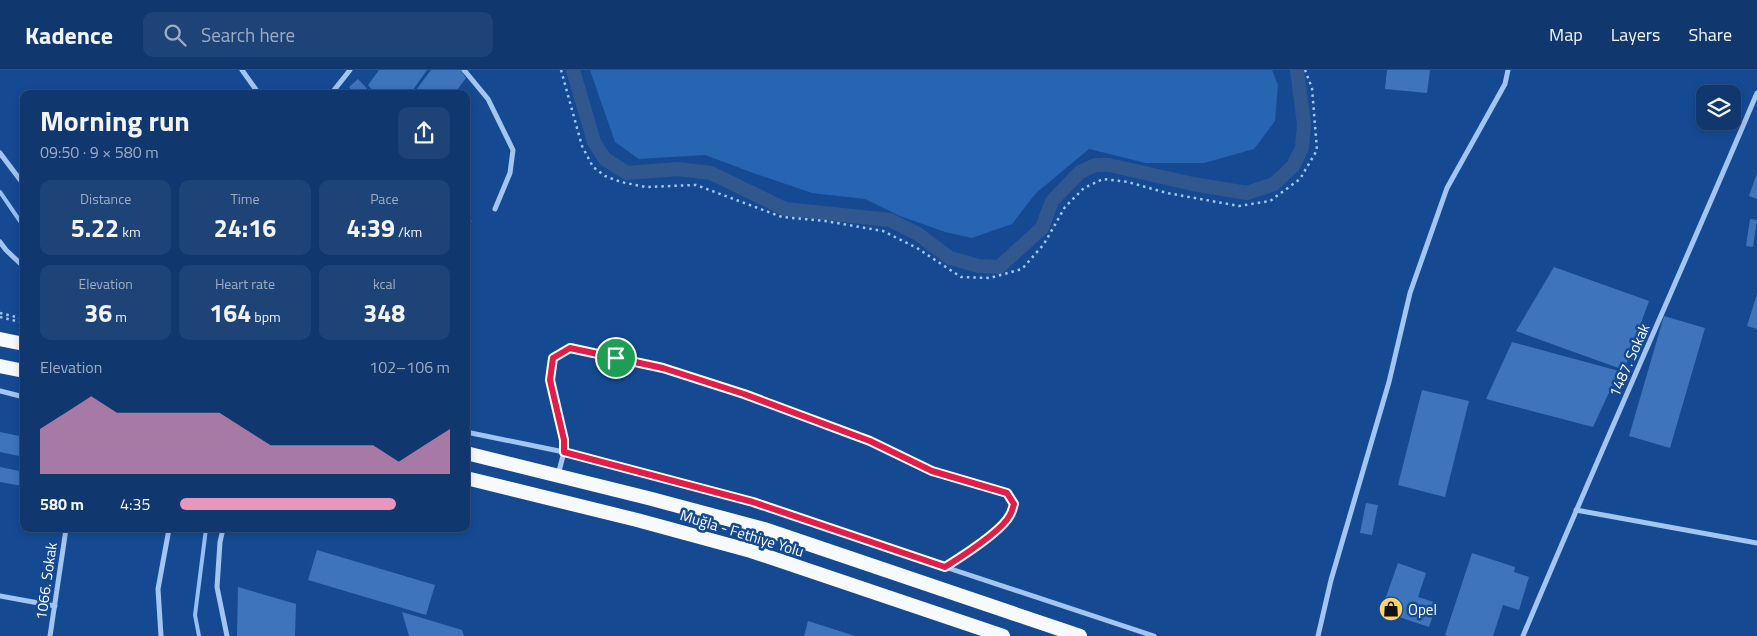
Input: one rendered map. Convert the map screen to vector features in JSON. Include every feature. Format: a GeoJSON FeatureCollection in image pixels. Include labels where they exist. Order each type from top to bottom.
{"type":"FeatureCollection","features":[{"type":"Feature","properties":{"kind":"highway"},"geometry":{"type":"LineString","coordinates":[[0,339],[20,343]]}},
{"type":"Feature","properties":{"kind":"highway"},"geometry":{"type":"LineString","coordinates":[[0,366],[20,370]]}},
{"type":"Feature","properties":{"kind":"highway","name":"Muğla - Fethiye Yolu"},"geometry":{"type":"LineString","coordinates":[[470,453],[764,529],[1080,636]]}},
{"type":"Feature","properties":{"kind":"highway","name":"Muğla - Fethiye Yolu"},"geometry":{"type":"LineString","coordinates":[[470,479],[638,520],[751,551],[1003,636]]}},
{"type":"Feature","properties":{"kind":"street"},"geometry":{"type":"LineString","coordinates":[[242,70],[256,90]]}},
{"type":"Feature","properties":{"kind":"street"},"geometry":{"type":"LineString","coordinates":[[334,90],[350,70]]}},
{"type":"Feature","properties":{"kind":"street"},"geometry":{"type":"LineString","coordinates":[[464,70],[488,99],[513,150],[510,174],[495,209]]}},
{"type":"Feature","properties":{"kind":"street"},"geometry":{"type":"LineString","coordinates":[[1318,636],[1331,580],[1389,382],[1410,293],[1447,188],[1505,84],[1508,70]]}},
{"type":"Feature","properties":{"kind":"street","name":"1487. Sokak"},"geometry":{"type":"LineString","coordinates":[[1523,636],[1757,94]]}},
{"type":"Feature","properties":{"kind":"street"},"geometry":{"type":"LineString","coordinates":[[0,153],[20,180]]}},
{"type":"Feature","properties":{"kind":"street"},"geometry":{"type":"LineString","coordinates":[[0,242],[20,263]]}},
{"type":"Feature","properties":{"kind":"street"},"geometry":{"type":"LineString","coordinates":[[0,391],[20,395]]}},
{"type":"Feature","properties":{"kind":"street"},"geometry":{"type":"LineString","coordinates":[[470,433],[564,452],[753,502],[1154,636]]}},
{"type":"Feature","properties":{"kind":"street"},"geometry":{"type":"LineString","coordinates":[[558,475],[564,452]]}},
{"type":"Feature","properties":{"kind":"street"},"geometry":{"type":"LineString","coordinates":[[1576,510],[1757,543]]}},
{"type":"Feature","properties":{"kind":"street","name":"1066. Sokak"},"geometry":{"type":"LineString","coordinates":[[50,636],[66,532]]}},
{"type":"Feature","properties":{"kind":"street"},"geometry":{"type":"LineString","coordinates":[[161,636],[158,588],[168,532]]}},
{"type":"Feature","properties":{"kind":"street"},"geometry":{"type":"LineString","coordinates":[[222,532],[217,587],[227,636]]}},
{"type":"Feature","properties":{"kind":"street"},"geometry":{"type":"LineString","coordinates":[[0,596],[55,606]]}},
{"type":"Feature","properties":{"kind":"path"},"geometry":{"type":"LineString","coordinates":[[560,70],[582,146],[593,167],[606,176],[621,182],[646,187],[696,185],[782,217],[825,221],[883,231],[917,248],[961,277],[990,278],[1022,269],[1044,244],[1065,207],[1084,188],[1103,179],[1128,182],[1168,193],[1239,206],[1270,201],[1300,179],[1317,150],[1312,88],[1305,70]]}},
{"type":"Feature","properties":{"kind":"path"},"geometry":{"type":"LineString","coordinates":[[0,313],[20,318]]}},
{"type":"Feature","properties":{"kind":"path"},"geometry":{"type":"LineString","coordinates":[[0,317],[20,322]]}},
{"type":"Feature","properties":{"kind":"path"},"geometry":{"type":"LineString","coordinates":[[564,452],[564,440],[550,380],[553,358],[570,348],[663,368],[744,394],[870,441],[932,471],[1007,493],[1014,504],[1010,516],[964,555],[945,567]]}},
{"type":"Feature","properties":{"kind":"shaded area"},"geometry":{"type":"Polygon","coordinates":[[[590,70],[1272,70],[1278,85],[1275,121],[1254,149],[1204,163],[1146,163],[1089,149],[1036,193],[1012,224],[972,238],[945,232],[900,216],[865,199],[812,193],[705,155],[639,159],[615,142],[590,70]]]}},
{"type":"Feature","properties":{"kind":"building"},"geometry":{"type":"Polygon","coordinates":[[[379,70],[427,70],[413,90],[372,90],[368,85],[379,70]]]}},
{"type":"Feature","properties":{"kind":"building"},"geometry":{"type":"Polygon","coordinates":[[[431,70],[461,70],[466,78],[457,90],[416,90],[431,70]]]}},
{"type":"Feature","properties":{"kind":"building"},"geometry":{"type":"Polygon","coordinates":[[[1387,70],[1430,70],[1427,93],[1385,89],[1387,70]]]}},
{"type":"Feature","properties":{"kind":"building"},"geometry":{"type":"Polygon","coordinates":[[[358,79],[368,90],[352,90],[349,87],[358,79]]]}},
{"type":"Feature","properties":{"kind":"building"},"geometry":{"type":"Polygon","coordinates":[[[1757,173],[1757,199],[1749,196],[1757,173]]]}},
{"type":"Feature","properties":{"kind":"building"},"geometry":{"type":"Polygon","coordinates":[[[1750,219],[1757,220],[1753,247],[1746,246],[1750,219]]]}},
{"type":"Feature","properties":{"kind":"building"},"geometry":{"type":"Polygon","coordinates":[[[1554,267],[1649,301],[1624,370],[1516,331],[1554,267]]]}},
{"type":"Feature","properties":{"kind":"building"},"geometry":{"type":"Polygon","coordinates":[[[1757,294],[1757,329],[1747,326],[1757,294]]]}},
{"type":"Feature","properties":{"kind":"building"},"geometry":{"type":"Polygon","coordinates":[[[1664,316],[1705,328],[1670,448],[1629,436],[1664,316]]]}},
{"type":"Feature","properties":{"kind":"building"},"geometry":{"type":"Polygon","coordinates":[[[1512,342],[1619,371],[1593,427],[1486,399],[1512,342]]]}},
{"type":"Feature","properties":{"kind":"building"},"geometry":{"type":"Polygon","coordinates":[[[1422,390],[1469,401],[1445,497],[1398,485],[1422,390]]]}},
{"type":"Feature","properties":{"kind":"building"},"geometry":{"type":"Polygon","coordinates":[[[0,432],[20,436],[20,456],[0,452],[0,432]]]}},
{"type":"Feature","properties":{"kind":"building"},"geometry":{"type":"Polygon","coordinates":[[[0,467],[20,471],[20,486],[0,482],[0,467]]]}},
{"type":"Feature","properties":{"kind":"building"},"geometry":{"type":"Polygon","coordinates":[[[1366,503],[1378,505],[1372,535],[1360,533],[1366,503]]]}},
{"type":"Feature","properties":{"kind":"building"},"geometry":{"type":"Polygon","coordinates":[[[317,550],[435,585],[426,615],[308,580],[317,550]]]}},
{"type":"Feature","properties":{"kind":"building"},"geometry":{"type":"Polygon","coordinates":[[[1472,553],[1515,567],[1514,572],[1529,577],[1519,610],[1503,605],[1493,636],[1448,636],[1445,635],[1472,553]]]}},
{"type":"Feature","properties":{"kind":"building"},"geometry":{"type":"Polygon","coordinates":[[[1398,563],[1426,573],[1418,597],[1437,603],[1429,627],[1381,611],[1398,563]]]}},
{"type":"Feature","properties":{"kind":"building"},"geometry":{"type":"Polygon","coordinates":[[[238,587],[296,604],[295,636],[237,636],[238,587]]]}},
{"type":"Feature","properties":{"kind":"building"},"geometry":{"type":"Polygon","coordinates":[[[402,612],[462,630],[464,636],[409,636],[402,612]]]}},
{"type":"Feature","properties":{"kind":"building"},"geometry":{"type":"Polygon","coordinates":[[[808,621],[855,636],[804,636],[808,621]]]}},
{"type":"Feature","properties":{"kind":"waterway"},"geometry":{"type":"LineString","coordinates":[[573,70],[594,142],[605,159],[627,173],[678,169],[711,173],[785,209],[890,220],[918,234],[950,258],[979,266],[999,267],[1042,228],[1052,201],[1080,172],[1095,165],[1109,165],[1193,184],[1247,193],[1274,184],[1293,166],[1302,148],[1304,124],[1297,70]]}},
{"type":"Feature","properties":{"kind":"waterway"},"geometry":{"type":"LineString","coordinates":[[0,192],[20,221]]}},
{"type":"Feature","properties":{"kind":"waterway"},"geometry":{"type":"LineString","coordinates":[[199,636],[195,615],[206,532]]}},
{"type":"Feature","properties":{"kind":"place","name":"Opel"},"geometry":{"type":"Point","coordinates":[1391,609]}},
{"type":"Feature","properties":{"kind":"route"},"geometry":{"type":"LineString","coordinates":[[570,348],[616,358],[663,368],[744,394],[870,441],[932,471],[1007,493],[1014,504],[1010,516],[991,534],[945,567],[753,502],[564,452],[564,440],[550,380],[553,358],[570,348]]}}]}
